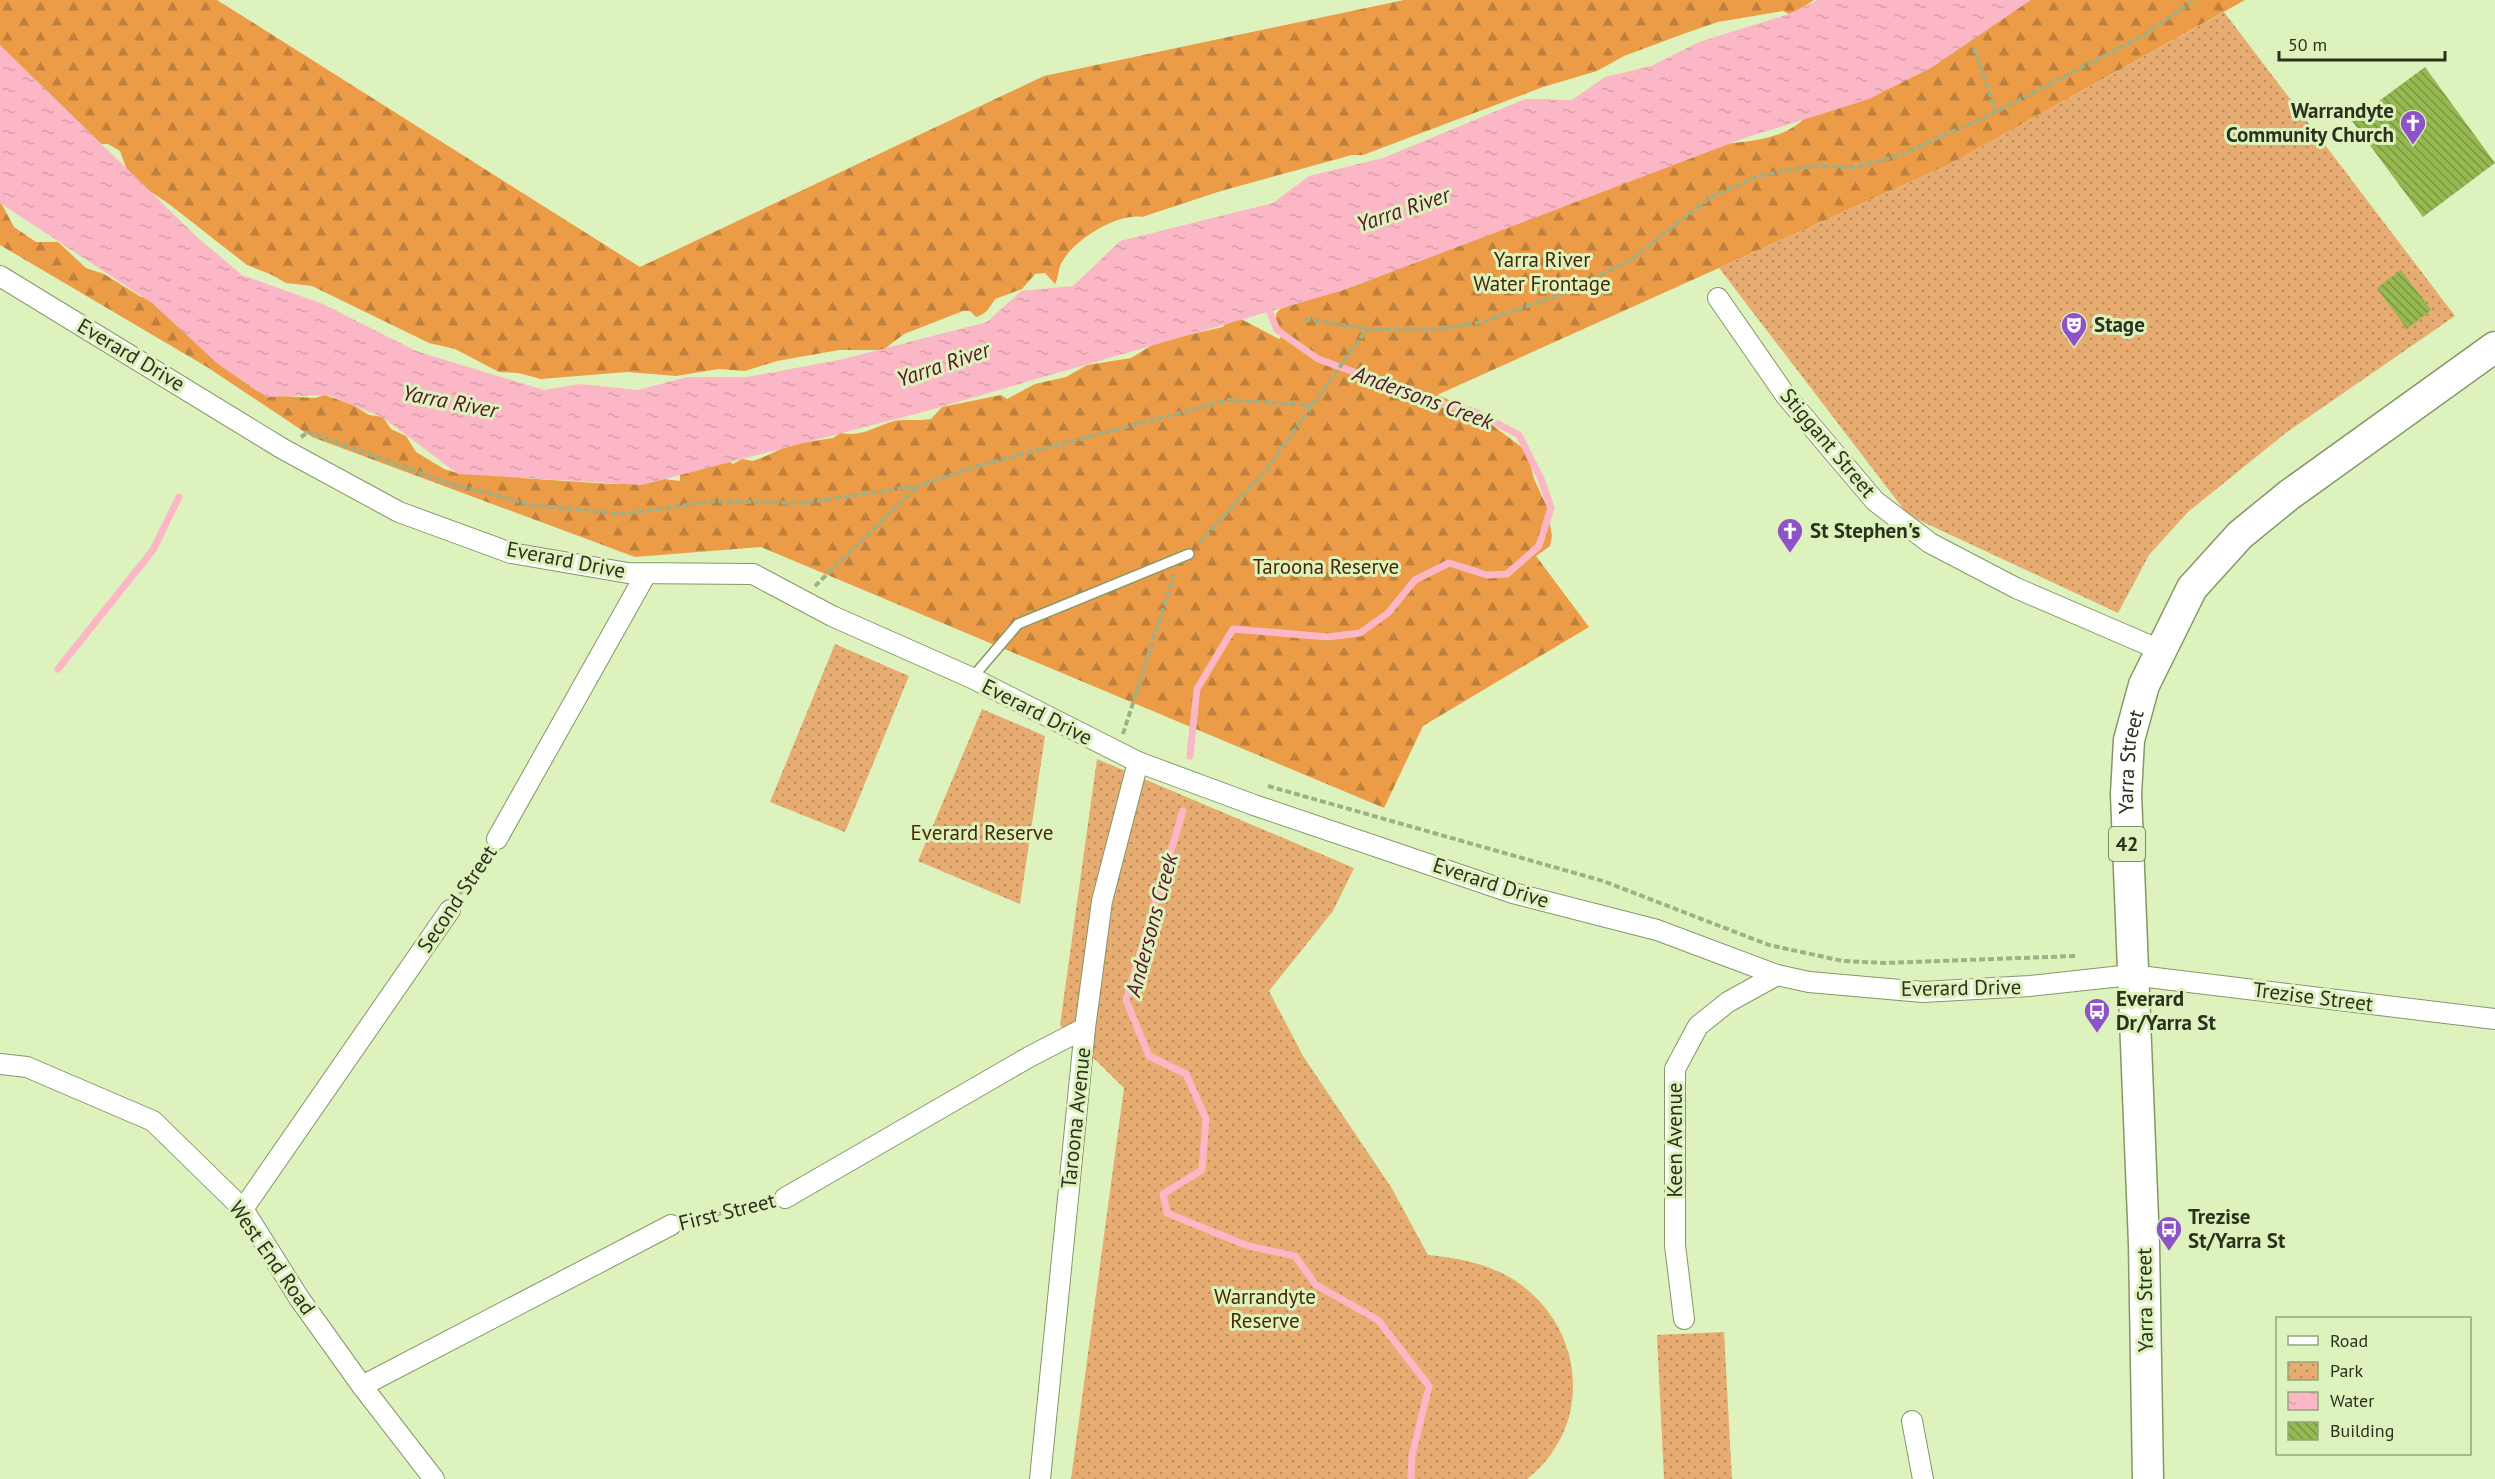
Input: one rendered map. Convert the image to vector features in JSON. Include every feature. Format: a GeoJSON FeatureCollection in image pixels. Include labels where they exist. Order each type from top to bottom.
{"type":"FeatureCollection","features":[{"type":"Feature","properties":{"kind":"main road","name":"Yarra Street"},"geometry":{"type":"LineString","coordinates":[[2148,1479],[2144,1244],[2131,975],[2126,794],[2129,740],[2144,685],[2192,588],[2240,535],[2306,482],[2495,347]]}},
{"type":"Feature","properties":{"kind":"street","name":"Everard Drive"},"geometry":{"type":"LineString","coordinates":[[0,276],[283,448],[399,512],[512,553],[646,574],[753,574],[832,615],[1120,744],[1138,762],[1254,805],[1513,892],[1656,930],[1777,975],[1809,982],[1923,992],[2030,986],[2131,975]]}},
{"type":"Feature","properties":{"kind":"street","name":"Stiggant Street"},"geometry":{"type":"LineString","coordinates":[[1718,298],[1786,396],[1875,501],[1930,543],[2026,593],[2160,650]]}},
{"type":"Feature","properties":{"kind":"street","name":"Second Street"},"geometry":{"type":"LineString","coordinates":[[497,839],[646,574]]}},
{"type":"Feature","properties":{"kind":"street","name":"Taroona Avenue"},"geometry":{"type":"LineString","coordinates":[[1040,1479],[1085,1028],[1102,901],[1138,762]]}},
{"type":"Feature","properties":{"kind":"street","name":"Second Street"},"geometry":{"type":"LineString","coordinates":[[243,1209],[450,910]]}},
{"type":"Feature","properties":{"kind":"street","name":"Keen Avenue"},"geometry":{"type":"LineString","coordinates":[[1684,1319],[1675,1245],[1675,1069],[1698,1026],[1728,1002],[1777,975]]}},
{"type":"Feature","properties":{"kind":"street","name":"Trezise Street"},"geometry":{"type":"LineString","coordinates":[[2131,975],[2495,1019]]}},
{"type":"Feature","properties":{"kind":"street","name":"First Street"},"geometry":{"type":"LineString","coordinates":[[785,1198],[1029,1057],[1085,1028]]}},
{"type":"Feature","properties":{"kind":"street","name":"West End Road"},"geometry":{"type":"LineString","coordinates":[[0,1064],[27,1066],[153,1121],[243,1209],[299,1298],[362,1386],[434,1479]]}},
{"type":"Feature","properties":{"kind":"street","name":"First Street"},"geometry":{"type":"LineString","coordinates":[[362,1386],[671,1225]]}},
{"type":"Feature","properties":{"kind":"street"},"geometry":{"type":"LineString","coordinates":[[1912,1421],[1923,1479]]}},
{"type":"Feature","properties":{"kind":"lane"},"geometry":{"type":"LineString","coordinates":[[972,678],[1018,624],[1184,556]]}},
{"type":"Feature","properties":{"kind":"path"},"geometry":{"type":"LineString","coordinates":[[1305,319],[1367,329],[1440,329],[1482,321],[1537,303],[1630,260],[1711,197],[1759,176],[1812,166],[1856,167],[1900,155],[1996,112],[2142,36],[2195,0]]}},
{"type":"Feature","properties":{"kind":"path"},"geometry":{"type":"LineString","coordinates":[[1974,48],[1996,112]]}},
{"type":"Feature","properties":{"kind":"path"},"geometry":{"type":"LineString","coordinates":[[1120,744],[1184,556],[1266,470],[1367,329]]}},
{"type":"Feature","properties":{"kind":"path"},"geometry":{"type":"LineString","coordinates":[[283,448],[308,432],[445,482],[531,505],[622,514],[716,501],[803,503],[917,486],[1024,453],[1229,400],[1311,405]]}},
{"type":"Feature","properties":{"kind":"path"},"geometry":{"type":"LineString","coordinates":[[802,599],[917,486]]}},
{"type":"Feature","properties":{"kind":"path"},"geometry":{"type":"LineString","coordinates":[[1120,744],[1134,739]]}},
{"type":"Feature","properties":{"kind":"path"},"geometry":{"type":"LineString","coordinates":[[1266,785],[1603,881],[1769,945],[1843,960],[1885,963],[2075,956]]}},
{"type":"Feature","properties":{"kind":"path","name":"Second Street"},"geometry":{"type":"LineString","coordinates":[[450,910],[497,839]]}},
{"type":"Feature","properties":{"kind":"path","name":"First Street"},"geometry":{"type":"LineString","coordinates":[[671,1225],[785,1198]]}},
{"type":"Feature","properties":{"kind":"green space"},"geometry":{"type":"Polygon","coordinates":[[[0,0],[217,0],[640,267],[1044,76],[1404,0],[1814,0],[1791,15],[1783,11],[1718,22],[1683,34],[1624,56],[1597,71],[1543,87],[1363,155],[1352,155],[1221,191],[1142,217],[1121,219],[1097,230],[1076,245],[1062,262],[1055,284],[1045,273],[1035,274],[1022,289],[995,299],[989,308],[976,317],[970,311],[963,311],[904,334],[883,350],[839,350],[777,361],[745,371],[719,369],[676,376],[627,372],[541,379],[518,373],[499,372],[455,349],[429,343],[312,286],[286,283],[247,265],[169,204],[130,178],[120,151],[108,144],[92,144],[0,63],[0,0]]]}},
{"type":"Feature","properties":{"kind":"green space"},"geometry":{"type":"Polygon","coordinates":[[[2017,0],[2245,0],[1952,163],[1437,395],[1462,405],[1472,415],[1488,422],[1527,451],[1534,479],[1547,507],[1552,536],[1550,546],[1536,556],[1589,627],[1423,726],[1384,808],[761,547],[635,557],[312,437],[207,367],[0,245],[0,201],[14,227],[36,242],[58,242],[86,268],[104,274],[141,297],[157,298],[281,396],[315,398],[325,395],[353,405],[369,415],[383,417],[391,429],[406,436],[416,452],[444,469],[457,473],[499,467],[521,478],[610,484],[628,483],[648,477],[680,481],[680,474],[727,460],[733,464],[742,459],[753,461],[789,445],[833,438],[840,433],[862,433],[894,421],[931,419],[942,407],[1001,395],[1007,399],[1035,384],[1066,377],[1087,365],[1131,358],[1157,342],[1223,327],[1228,320],[1241,319],[1279,339],[1284,334],[1276,322],[1276,314],[1280,309],[1708,146],[1760,139],[1785,132],[1806,117],[2017,0]]]}},
{"type":"Feature","properties":{"kind":"green space"},"geometry":{"type":"Polygon","coordinates":[[[2224,12],[2455,316],[2287,432],[2188,512],[2149,555],[2118,613],[1908,515],[1719,268],[1952,163],[2224,12]]]}},
{"type":"Feature","properties":{"kind":"green space","name":"Everard Reserve"},"geometry":{"type":"Polygon","coordinates":[[[835,644],[909,676],[845,832],[770,802],[835,644]]]}},
{"type":"Feature","properties":{"kind":"green space","name":"Everard Reserve"},"geometry":{"type":"Polygon","coordinates":[[[982,709],[1045,736],[1020,904],[918,861],[982,709]]]}},
{"type":"Feature","properties":{"kind":"green space","name":"Warrandyte Reserve"},"geometry":{"type":"Polygon","coordinates":[[[1097,759],[1354,868],[1333,911],[1269,991],[1303,1056],[1391,1187],[1428,1255],[1492,1268],[1511,1278],[1536,1297],[1554,1321],[1567,1347],[1573,1375],[1572,1404],[1564,1431],[1549,1457],[1527,1479],[1071,1479],[1124,1088],[1060,1025],[1097,759]]]}},
{"type":"Feature","properties":{"kind":"green space"},"geometry":{"type":"Polygon","coordinates":[[[1724,1332],[1732,1479],[1664,1479],[1657,1335],[1724,1332]]]}},
{"type":"Feature","properties":{"kind":"water","name":"Yarra River"},"geometry":{"type":"Polygon","coordinates":[[[1818,0],[2031,0],[1931,68],[1869,99],[1742,139],[1344,290],[923,412],[642,485],[458,474],[382,417],[328,395],[266,397],[218,364],[152,303],[0,203],[0,45],[198,238],[242,275],[323,304],[416,351],[544,390],[580,384],[638,390],[687,377],[747,377],[839,360],[987,322],[1021,291],[1073,286],[1120,241],[1273,203],[1309,176],[1383,158],[1525,99],[1572,100],[1605,77],[1651,66],[1699,42],[1786,15],[1818,0]]]}},
{"type":"Feature","properties":{"kind":"building"},"geometry":{"type":"Polygon","coordinates":[[[2425,67],[2495,163],[2423,217],[2352,121],[2425,67]]]}},
{"type":"Feature","properties":{"kind":"building"},"geometry":{"type":"Polygon","coordinates":[[[2401,270],[2431,310],[2407,329],[2377,288],[2401,270]]]}},
{"type":"Feature","properties":{"kind":"waterway","name":"Andersons Creek"},"geometry":{"type":"LineString","coordinates":[[1190,756],[1197,689],[1233,629],[1328,637],[1360,633],[1388,613],[1415,580],[1449,563],[1487,575],[1507,574],[1539,546],[1551,508],[1541,479],[1519,435],[1476,412],[1442,404],[1318,359],[1277,330],[1267,305]]}},
{"type":"Feature","properties":{"kind":"waterway"},"geometry":{"type":"LineString","coordinates":[[58,669],[153,550],[179,497]]}},
{"type":"Feature","properties":{"kind":"waterway","name":"Andersons Creek"},"geometry":{"type":"LineString","coordinates":[[1183,811],[1126,1000],[1149,1056],[1186,1074],[1206,1119],[1202,1170],[1163,1194],[1167,1213],[1248,1246],[1295,1256],[1316,1285],[1378,1320],[1429,1386],[1412,1456],[1411,1479]]}},
{"type":"Feature","properties":{"kind":"place","name":"Warrandyte Community Church"},"geometry":{"type":"Point","coordinates":[2413,146]}},
{"type":"Feature","properties":{"kind":"place","name":"Stage"},"geometry":{"type":"Point","coordinates":[2074,348]}},
{"type":"Feature","properties":{"kind":"place","name":"St Stephen's"},"geometry":{"type":"Point","coordinates":[1790,554]}},
{"type":"Feature","properties":{"kind":"place","name":"Everard Dr/Yarra St"},"geometry":{"type":"Point","coordinates":[2097,1034]}},
{"type":"Feature","properties":{"kind":"place","name":"Trezise St/Yarra St"},"geometry":{"type":"Point","coordinates":[2169,1252]}},
{"type":"Feature","properties":{"kind":"park label","name":"Yarra River Water Frontage"},"geometry":{"type":"Point","coordinates":[1542,272]}},
{"type":"Feature","properties":{"kind":"park label","name":"Taroona Reserve"},"geometry":{"type":"Point","coordinates":[1326,567]}}]}
